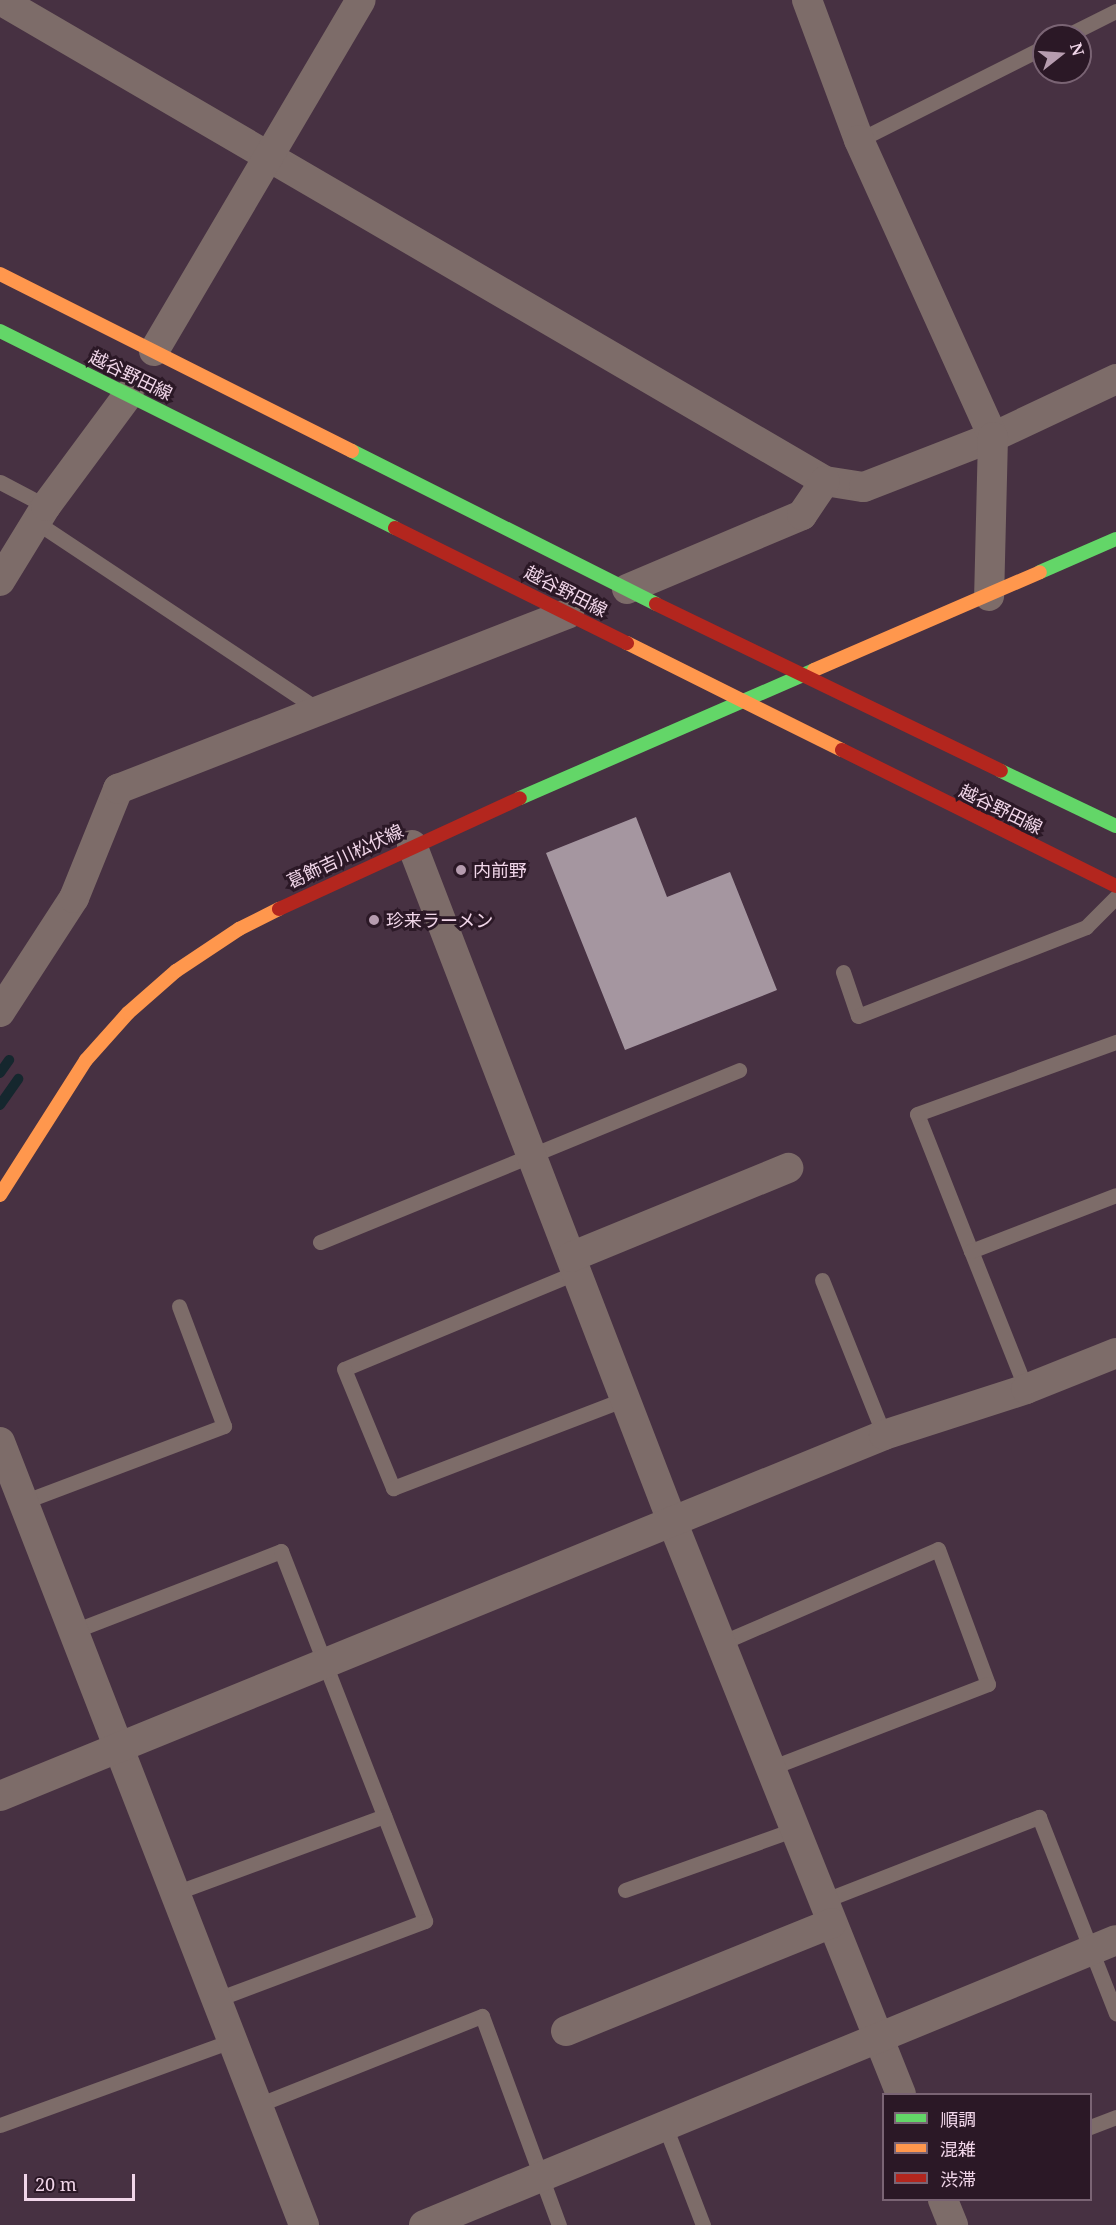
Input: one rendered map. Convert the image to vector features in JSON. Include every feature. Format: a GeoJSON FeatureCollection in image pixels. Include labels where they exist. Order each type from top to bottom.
{"type":"FeatureCollection","features":[{"type":"Feature","properties":{"kind":"main road","name":"越谷野田線"},"geometry":{"type":"LineString","coordinates":[[0,274],[801,677],[1116,826]]}},
{"type":"Feature","properties":{"kind":"main road","name":"越谷野田線"},"geometry":{"type":"LineString","coordinates":[[0,331],[1116,886]]}},
{"type":"Feature","properties":{"kind":"main road"},"geometry":{"type":"LineString","coordinates":[[801,677],[1116,539]]}},
{"type":"Feature","properties":{"kind":"main road","name":"葛飾吉川松伏線"},"geometry":{"type":"LineString","coordinates":[[0,1195],[86,1060],[128,1013],[176,971],[239,929],[303,895],[412,844],[801,677]]}},
{"type":"Feature","properties":{"kind":"street"},"geometry":{"type":"LineString","coordinates":[[0,0],[270,155],[825,482],[864,487],[993,437],[1116,379]]}},
{"type":"Feature","properties":{"kind":"street"},"geometry":{"type":"LineString","coordinates":[[154,351],[361,0]]}},
{"type":"Feature","properties":{"kind":"street"},"geometry":{"type":"LineString","coordinates":[[807,0],[859,140],[993,437],[989,596]]}},
{"type":"Feature","properties":{"kind":"street"},"geometry":{"type":"LineString","coordinates":[[0,581],[41,514],[129,394]]}},
{"type":"Feature","properties":{"kind":"street"},"geometry":{"type":"LineString","coordinates":[[627,589],[802,515],[825,482]]}},
{"type":"Feature","properties":{"kind":"street"},"geometry":{"type":"LineString","coordinates":[[0,1012],[74,897],[118,789],[569,613]]}},
{"type":"Feature","properties":{"kind":"street"},"geometry":{"type":"LineString","coordinates":[[412,844],[672,1521],[901,2093]]}},
{"type":"Feature","properties":{"kind":"street"},"geometry":{"type":"LineString","coordinates":[[574,1264],[788,1168]]}},
{"type":"Feature","properties":{"kind":"street"},"geometry":{"type":"LineString","coordinates":[[0,1796],[884,1435],[1026,1389],[1116,1353]]}},
{"type":"Feature","properties":{"kind":"street"},"geometry":{"type":"LineString","coordinates":[[0,1442],[304,2225]]}},
{"type":"Feature","properties":{"kind":"street"},"geometry":{"type":"LineString","coordinates":[[566,2031],[828,1912]]}},
{"type":"Feature","properties":{"kind":"street"},"geometry":{"type":"LineString","coordinates":[[424,2225],[1103,1945]]}},
{"type":"Feature","properties":{"kind":"street"},"geometry":{"type":"LineString","coordinates":[[944,2201],[953,2225]]}},
{"type":"Feature","properties":{"kind":"lane"},"geometry":{"type":"LineString","coordinates":[[1090,24],[1116,11]]}},
{"type":"Feature","properties":{"kind":"lane"},"geometry":{"type":"LineString","coordinates":[[859,140],[1032,53]]}},
{"type":"Feature","properties":{"kind":"lane"},"geometry":{"type":"LineString","coordinates":[[0,482],[41,514],[320,711]]}},
{"type":"Feature","properties":{"kind":"lane"},"geometry":{"type":"LineString","coordinates":[[843,972],[858,1016],[1086,927],[1116,897]]}},
{"type":"Feature","properties":{"kind":"lane"},"geometry":{"type":"LineString","coordinates":[[1026,1389],[917,1114],[1116,1042]]}},
{"type":"Feature","properties":{"kind":"lane"},"geometry":{"type":"LineString","coordinates":[[320,1242],[739,1070]]}},
{"type":"Feature","properties":{"kind":"lane"},"geometry":{"type":"LineString","coordinates":[[971,1251],[1116,1195]]}},
{"type":"Feature","properties":{"kind":"lane"},"geometry":{"type":"LineString","coordinates":[[574,1264],[344,1368],[393,1488],[625,1399]]}},
{"type":"Feature","properties":{"kind":"lane"},"geometry":{"type":"LineString","coordinates":[[822,1280],[884,1435]]}},
{"type":"Feature","properties":{"kind":"lane"},"geometry":{"type":"LineString","coordinates":[[23,1502],[224,1426],[179,1306]]}},
{"type":"Feature","properties":{"kind":"lane"},"geometry":{"type":"LineString","coordinates":[[721,1643],[938,1549],[988,1684],[770,1768]]}},
{"type":"Feature","properties":{"kind":"lane"},"geometry":{"type":"LineString","coordinates":[[74,1631],[281,1551],[425,1921],[217,2000]]}},
{"type":"Feature","properties":{"kind":"lane"},"geometry":{"type":"LineString","coordinates":[[175,1893],[384,1816]]}},
{"type":"Feature","properties":{"kind":"lane"},"geometry":{"type":"LineString","coordinates":[[828,1912],[1039,1816],[1103,1945],[1116,2013]]}},
{"type":"Feature","properties":{"kind":"lane"},"geometry":{"type":"LineString","coordinates":[[625,1890],[795,1829]]}},
{"type":"Feature","properties":{"kind":"lane"},"geometry":{"type":"LineString","coordinates":[[258,2105],[482,2016],[559,2225]]}},
{"type":"Feature","properties":{"kind":"lane"},"geometry":{"type":"LineString","coordinates":[[0,2125],[232,2040]]}},
{"type":"Feature","properties":{"kind":"lane"},"geometry":{"type":"LineString","coordinates":[[1092,2126],[1116,2117]]}},
{"type":"Feature","properties":{"kind":"lane"},"geometry":{"type":"LineString","coordinates":[[665,2126],[703,2225]]}},
{"type":"Feature","properties":{"kind":"building"},"geometry":{"type":"Polygon","coordinates":[[[636,817],[667,897],[730,872],[777,990],[625,1050],[546,853],[636,817]]]}},
{"type":"Feature","properties":{"kind":"waterway"},"geometry":{"type":"LineString","coordinates":[[0,1073],[9,1060]]}},
{"type":"Feature","properties":{"kind":"waterway"},"geometry":{"type":"LineString","coordinates":[[0,1105],[18,1079]]}},
{"type":"Feature","properties":{"kind":"traffic: fast"},"geometry":{"type":"LineString","coordinates":[[0,331],[395,528]]}},
{"type":"Feature","properties":{"kind":"traffic: fast"},"geometry":{"type":"LineString","coordinates":[[352,451],[656,604]]}},
{"type":"Feature","properties":{"kind":"traffic: fast"},"geometry":{"type":"LineString","coordinates":[[1040,572],[1116,539]]}},
{"type":"Feature","properties":{"kind":"traffic: fast"},"geometry":{"type":"LineString","coordinates":[[520,798],[814,670]]}},
{"type":"Feature","properties":{"kind":"traffic: fast"},"geometry":{"type":"LineString","coordinates":[[1001,771],[1116,826]]}},
{"type":"Feature","properties":{"kind":"traffic: slow"},"geometry":{"type":"LineString","coordinates":[[0,274],[352,451]]}},
{"type":"Feature","properties":{"kind":"traffic: slow"},"geometry":{"type":"LineString","coordinates":[[814,670],[1040,572]]}},
{"type":"Feature","properties":{"kind":"traffic: slow"},"geometry":{"type":"LineString","coordinates":[[627,643],[842,750]]}},
{"type":"Feature","properties":{"kind":"traffic: slow"},"geometry":{"type":"LineString","coordinates":[[0,1195],[86,1060],[128,1013],[176,971],[239,929],[279,909]]}},
{"type":"Feature","properties":{"kind":"traffic: jam"},"geometry":{"type":"LineString","coordinates":[[395,528],[627,643]]}},
{"type":"Feature","properties":{"kind":"traffic: jam"},"geometry":{"type":"LineString","coordinates":[[656,604],[1001,771]]}},
{"type":"Feature","properties":{"kind":"traffic: jam"},"geometry":{"type":"LineString","coordinates":[[842,750],[1116,886]]}},
{"type":"Feature","properties":{"kind":"traffic: jam"},"geometry":{"type":"LineString","coordinates":[[279,909],[520,798]]}},
{"type":"Feature","properties":{"kind":"place","name":"内前野"},"geometry":{"type":"Point","coordinates":[461,870]}},
{"type":"Feature","properties":{"kind":"place","name":"珍来ラーメン"},"geometry":{"type":"Point","coordinates":[374,920]}}]}
